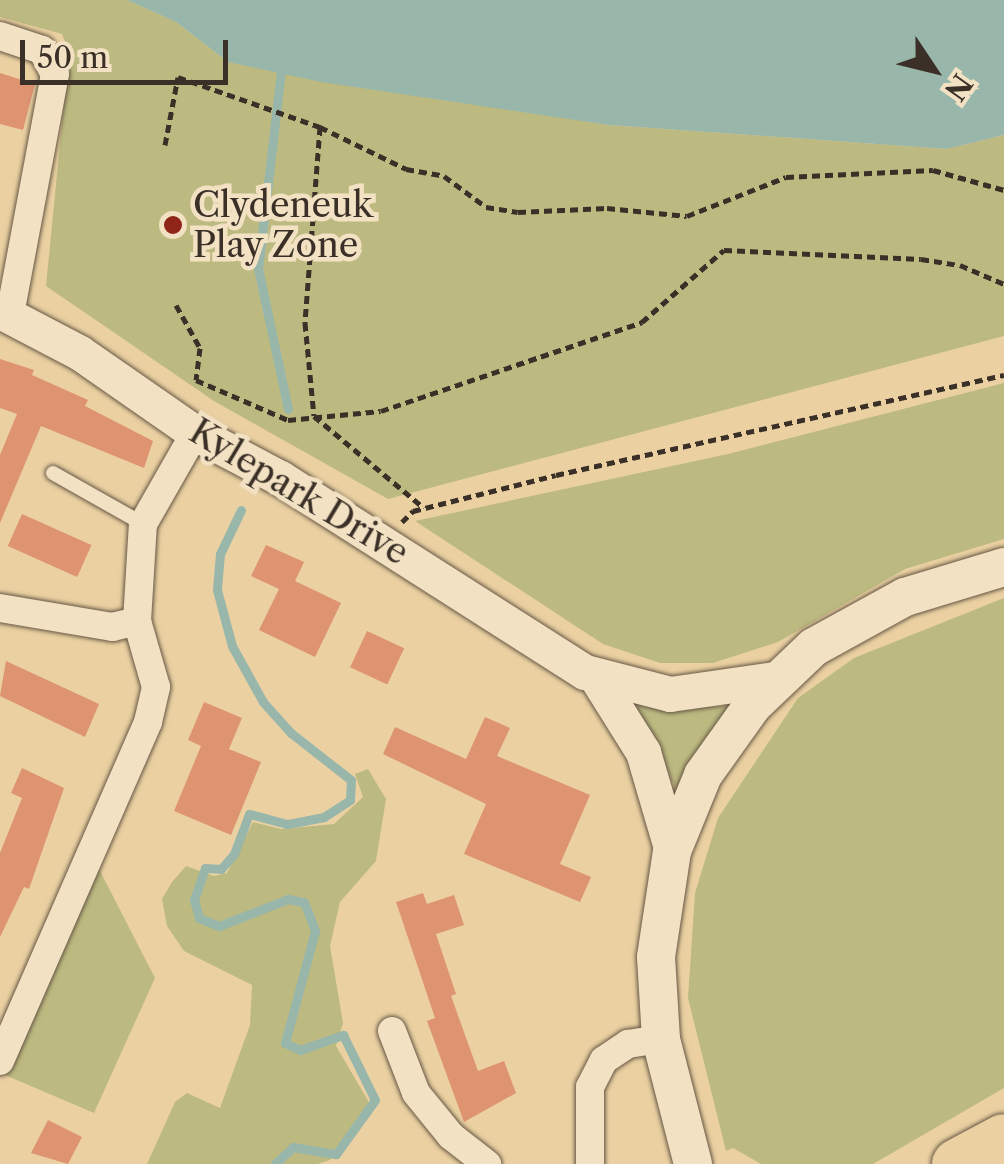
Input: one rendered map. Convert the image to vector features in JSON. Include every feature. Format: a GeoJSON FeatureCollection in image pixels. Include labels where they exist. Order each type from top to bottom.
{"type":"FeatureCollection","features":[{"type":"Feature","properties":{"kind":"highway"},"geometry":{"type":"LineString","coordinates":[[957,1164],[1004,1139]]}},
{"type":"Feature","properties":{"kind":"main road"},"geometry":{"type":"LineString","coordinates":[[693,1164],[662,1039],[656,956],[672,851],[716,752],[776,679],[876,610],[1004,567]]}},
{"type":"Feature","properties":{"kind":"street"},"geometry":{"type":"LineString","coordinates":[[0,36],[42,50],[55,74],[5,312]]}},
{"type":"Feature","properties":{"kind":"street","name":"Kylepark Drive"},"geometry":{"type":"LineString","coordinates":[[5,312],[195,433],[280,478],[596,677],[670,694],[776,679]]}},
{"type":"Feature","properties":{"kind":"street"},"geometry":{"type":"LineString","coordinates":[[0,1061],[148,722],[156,688],[137,621],[144,524],[195,433]]}},
{"type":"Feature","properties":{"kind":"street"},"geometry":{"type":"LineString","coordinates":[[0,608],[112,627],[137,621]]}},
{"type":"Feature","properties":{"kind":"street","name":"Kylepark Drive"},"geometry":{"type":"LineString","coordinates":[[596,677],[643,752],[672,851]]}},
{"type":"Feature","properties":{"kind":"street"},"geometry":{"type":"LineString","coordinates":[[392,1031],[416,1093],[451,1136],[487,1164]]}},
{"type":"Feature","properties":{"kind":"street"},"geometry":{"type":"LineString","coordinates":[[590,1164],[590,1088],[604,1060],[628,1044],[662,1039]]}},
{"type":"Feature","properties":{"kind":"lane"},"geometry":{"type":"LineString","coordinates":[[54,473],[144,524]]}},
{"type":"Feature","properties":{"kind":"path"},"geometry":{"type":"LineString","coordinates":[[166,145],[178,77],[320,127],[406,170],[444,176],[486,207],[518,212],[592,208],[687,216],[786,177],[933,170],[1004,190]]}},
{"type":"Feature","properties":{"kind":"path"},"geometry":{"type":"LineString","coordinates":[[320,127],[305,323],[314,416],[424,508]]}},
{"type":"Feature","properties":{"kind":"path"},"geometry":{"type":"LineString","coordinates":[[176,305],[200,348],[196,380],[259,412],[288,420],[382,411],[642,322],[724,250],[921,259],[960,265],[1004,284]]}},
{"type":"Feature","properties":{"kind":"path"},"geometry":{"type":"LineString","coordinates":[[413,511],[1004,374]]}},
{"type":"Feature","properties":{"kind":"shaded area"},"geometry":{"type":"Polygon","coordinates":[[[0,0],[127,0],[176,22],[228,62],[609,125],[947,149],[1004,135],[1004,336],[388,499],[214,401],[46,286],[69,52],[62,34],[0,17],[0,0]]]}},
{"type":"Feature","properties":{"kind":"shaded area"},"geometry":{"type":"Polygon","coordinates":[[[127,0],[1004,0],[1004,135],[947,149],[609,125],[321,82],[228,62],[176,22],[127,0]]]}},
{"type":"Feature","properties":{"kind":"shaded area"},"geometry":{"type":"Polygon","coordinates":[[[1004,383],[1004,539],[905,569],[778,642],[713,663],[660,663],[603,644],[415,521],[728,454],[1004,383]]]}},
{"type":"Feature","properties":{"kind":"shaded area"},"geometry":{"type":"Polygon","coordinates":[[[1004,598],[1004,1088],[873,1164],[761,1164],[733,1148],[726,1151],[688,998],[695,893],[718,818],[798,698],[854,658],[1004,598]]]}},
{"type":"Feature","properties":{"kind":"shaded area"},"geometry":{"type":"Polygon","coordinates":[[[640,705],[729,707],[677,791],[636,710],[640,705]]]}},
{"type":"Feature","properties":{"kind":"shaded area"},"geometry":{"type":"Polygon","coordinates":[[[368,769],[386,799],[376,861],[340,902],[330,946],[343,1023],[336,1046],[370,1104],[330,1160],[318,1164],[147,1164],[175,1102],[187,1093],[220,1108],[250,1025],[252,985],[184,951],[167,926],[162,899],[186,866],[214,876],[227,873],[253,822],[281,829],[334,824],[363,797],[355,774],[368,769]]]}},
{"type":"Feature","properties":{"kind":"shaded area"},"geometry":{"type":"Polygon","coordinates":[[[99,869],[155,978],[94,1113],[5,1075],[99,869]]]}},
{"type":"Feature","properties":{"kind":"building"},"geometry":{"type":"Polygon","coordinates":[[[0,73],[35,84],[23,130],[0,124],[0,73]]]}},
{"type":"Feature","properties":{"kind":"building"},"geometry":{"type":"Polygon","coordinates":[[[0,359],[34,370],[32,375],[88,400],[85,406],[153,441],[144,468],[41,426],[0,523],[0,455],[17,414],[0,408],[0,359]]]}},
{"type":"Feature","properties":{"kind":"building"},"geometry":{"type":"Polygon","coordinates":[[[22,514],[91,545],[77,577],[8,546],[22,514]]]}},
{"type":"Feature","properties":{"kind":"building"},"geometry":{"type":"Polygon","coordinates":[[[266,545],[304,562],[295,581],[341,603],[315,657],[259,630],[279,589],[251,576],[266,545]]]}},
{"type":"Feature","properties":{"kind":"building"},"geometry":{"type":"Polygon","coordinates":[[[367,631],[404,648],[387,685],[350,667],[367,631]]]}},
{"type":"Feature","properties":{"kind":"building"},"geometry":{"type":"Polygon","coordinates":[[[6,661],[99,704],[85,737],[0,696],[6,661]]]}},
{"type":"Feature","properties":{"kind":"building"},"geometry":{"type":"Polygon","coordinates":[[[204,702],[242,718],[229,749],[261,762],[231,835],[174,811],[201,746],[188,740],[204,702]]]}},
{"type":"Feature","properties":{"kind":"building"},"geometry":{"type":"Polygon","coordinates":[[[485,717],[510,728],[497,756],[590,795],[560,864],[591,877],[580,902],[464,854],[486,804],[383,754],[395,727],[466,759],[485,717]]]}},
{"type":"Feature","properties":{"kind":"building"},"geometry":{"type":"Polygon","coordinates":[[[22,768],[64,788],[29,889],[24,887],[0,937],[0,853],[22,798],[11,793],[22,768]]]}},
{"type":"Feature","properties":{"kind":"building"},"geometry":{"type":"Polygon","coordinates":[[[423,893],[427,904],[454,895],[464,925],[436,934],[456,994],[451,996],[478,1071],[504,1061],[516,1093],[464,1122],[427,1021],[435,1018],[396,902],[423,893]]]}},
{"type":"Feature","properties":{"kind":"building"},"geometry":{"type":"Polygon","coordinates":[[[48,1120],[82,1137],[68,1164],[31,1153],[48,1120]]]}},
{"type":"Feature","properties":{"kind":"waterway"},"geometry":{"type":"LineString","coordinates":[[282,62],[258,268],[288,409]]}},
{"type":"Feature","properties":{"kind":"waterway"},"geometry":{"type":"LineString","coordinates":[[241,510],[220,554],[217,590],[232,646],[263,702],[291,733],[351,780],[350,800],[324,817],[287,824],[249,814],[234,854],[221,869],[205,868],[194,900],[199,918],[219,926],[288,899],[304,902],[315,931],[285,1043],[300,1050],[343,1035],[375,1100],[336,1154],[293,1147],[275,1164]]}},
{"type":"Feature","properties":{"kind":"place","name":"Clydeneuk Play Zone"},"geometry":{"type":"Point","coordinates":[173,225]}}]}
